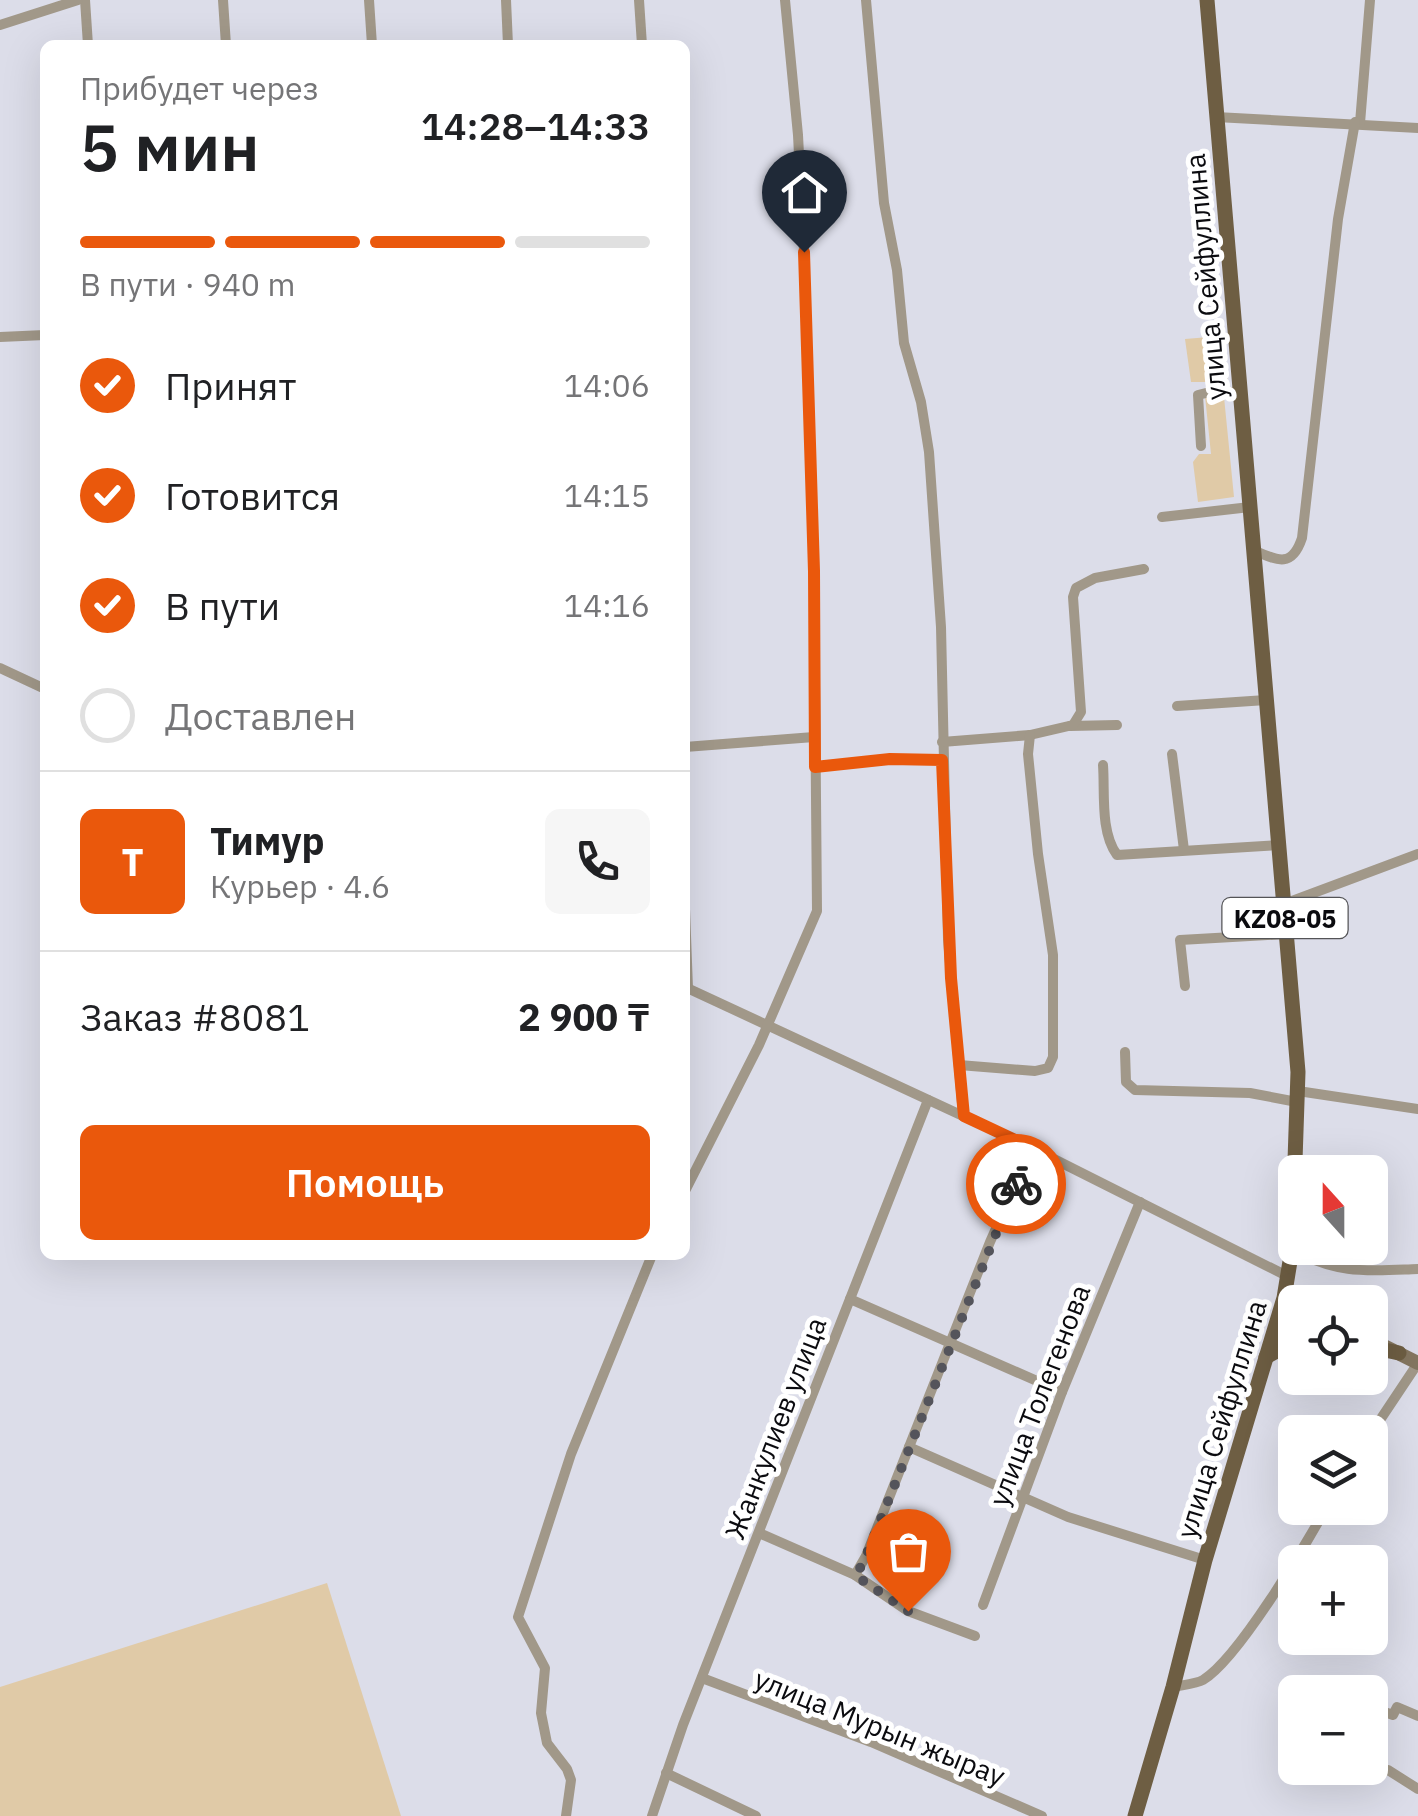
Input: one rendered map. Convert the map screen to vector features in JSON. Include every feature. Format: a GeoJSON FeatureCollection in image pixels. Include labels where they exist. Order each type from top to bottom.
{"type":"FeatureCollection","features":[{"type":"Feature","properties":{"kind":"main road","name":"улица Сейфуллина"},"geometry":{"type":"LineString","coordinates":[[1206,0],[1284,904],[1298,1097],[1296,1155]]}},
{"type":"Feature","properties":{"kind":"main road","name":"улица Сейфуллина"},"geometry":{"type":"LineString","coordinates":[[1289,1285],[1290,1265]]}},
{"type":"Feature","properties":{"kind":"main road","name":"улица Сейфуллина"},"geometry":{"type":"LineString","coordinates":[[1134,1816],[1206,1560],[1278,1328]]}},
{"type":"Feature","properties":{"kind":"main road"},"geometry":{"type":"LineString","coordinates":[[1266,1357],[1278,1350]]}},
{"type":"Feature","properties":{"kind":"main road"},"geometry":{"type":"LineString","coordinates":[[1388,1350],[1399,1354]]}},
{"type":"Feature","properties":{"kind":"street"},"geometry":{"type":"LineString","coordinates":[[0,25],[82,0],[87,40]]}},
{"type":"Feature","properties":{"kind":"street"},"geometry":{"type":"LineString","coordinates":[[223,0],[226,40]]}},
{"type":"Feature","properties":{"kind":"street"},"geometry":{"type":"LineString","coordinates":[[370,0],[372,40]]}},
{"type":"Feature","properties":{"kind":"street"},"geometry":{"type":"LineString","coordinates":[[506,0],[508,40]]}},
{"type":"Feature","properties":{"kind":"street"},"geometry":{"type":"LineString","coordinates":[[640,0],[642,40]]}},
{"type":"Feature","properties":{"kind":"street"},"geometry":{"type":"LineString","coordinates":[[690,1180],[768,1024],[818,911],[814,571],[804,252],[785,0]]}},
{"type":"Feature","properties":{"kind":"street"},"geometry":{"type":"LineString","coordinates":[[866,0],[884,204],[904,343],[922,402],[929,452],[941,627],[948,922],[964,1116]]}},
{"type":"Feature","properties":{"kind":"street"},"geometry":{"type":"LineString","coordinates":[[1254,550],[1272,559],[1290,559],[1302,538],[1338,219],[1358,123],[1370,0]]}},
{"type":"Feature","properties":{"kind":"street"},"geometry":{"type":"LineString","coordinates":[[1216,117],[1418,128]]}},
{"type":"Feature","properties":{"kind":"street"},"geometry":{"type":"LineString","coordinates":[[0,337],[40,335]]}},
{"type":"Feature","properties":{"kind":"street"},"geometry":{"type":"LineString","coordinates":[[1201,446],[1198,395],[1214,390],[1240,393]]}},
{"type":"Feature","properties":{"kind":"street"},"geometry":{"type":"LineString","coordinates":[[1162,517],[1250,506]]}},
{"type":"Feature","properties":{"kind":"street"},"geometry":{"type":"LineString","coordinates":[[1069,726],[1081,712],[1073,597],[1076,588],[1095,578],[1144,569]]}},
{"type":"Feature","properties":{"kind":"street"},"geometry":{"type":"LineString","coordinates":[[0,668],[40,687]]}},
{"type":"Feature","properties":{"kind":"street"},"geometry":{"type":"LineString","coordinates":[[1176,706],[1266,700]]}},
{"type":"Feature","properties":{"kind":"street"},"geometry":{"type":"LineString","coordinates":[[942,742],[1030,735],[1069,726],[1117,726]]}},
{"type":"Feature","properties":{"kind":"street"},"geometry":{"type":"LineString","coordinates":[[958,1065],[1034,1071],[1048,1068],[1053,1057],[1053,955],[1038,854],[1028,754],[1030,735]]}},
{"type":"Feature","properties":{"kind":"street"},"geometry":{"type":"LineString","coordinates":[[690,746],[814,737]]}},
{"type":"Feature","properties":{"kind":"street"},"geometry":{"type":"LineString","coordinates":[[1172,754],[1184,850]]}},
{"type":"Feature","properties":{"kind":"street"},"geometry":{"type":"LineString","coordinates":[[815,767],[890,759],[942,760]]}},
{"type":"Feature","properties":{"kind":"street"},"geometry":{"type":"LineString","coordinates":[[1103,764],[1106,825],[1117,855],[1279,845]]}},
{"type":"Feature","properties":{"kind":"street"},"geometry":{"type":"LineString","coordinates":[[1284,904],[1418,854]]}},
{"type":"Feature","properties":{"kind":"street"},"geometry":{"type":"LineString","coordinates":[[1185,986],[1180,940],[1286,934]]}},
{"type":"Feature","properties":{"kind":"street"},"geometry":{"type":"LineString","coordinates":[[690,989],[1032,1148],[1288,1276]]}},
{"type":"Feature","properties":{"kind":"street"},"geometry":{"type":"LineString","coordinates":[[1125,1052],[1126,1082],[1136,1090],[1298,1097],[1418,1109]]}},
{"type":"Feature","properties":{"kind":"street","name":"Жанкулиев улица"},"geometry":{"type":"LineString","coordinates":[[652,1816],[928,1100]]}},
{"type":"Feature","properties":{"kind":"street"},"geometry":{"type":"LineString","coordinates":[[856,1576],[1032,1148]]}},
{"type":"Feature","properties":{"kind":"street","name":"улица Толегенова"},"geometry":{"type":"LineString","coordinates":[[983,1606],[1062,1392],[1140,1202]]}},
{"type":"Feature","properties":{"kind":"street"},"geometry":{"type":"LineString","coordinates":[[566,1816],[571,1780],[546,1742],[541,1713],[545,1668],[518,1617],[571,1454],[650,1260]]}},
{"type":"Feature","properties":{"kind":"street"},"geometry":{"type":"LineString","coordinates":[[1324,1265],[1356,1271],[1418,1270]]}},
{"type":"Feature","properties":{"kind":"street"},"geometry":{"type":"LineString","coordinates":[[850,1299],[1062,1392]]}},
{"type":"Feature","properties":{"kind":"street"},"geometry":{"type":"LineString","coordinates":[[1383,1415],[1418,1363],[1399,1354]]}},
{"type":"Feature","properties":{"kind":"street"},"geometry":{"type":"LineString","coordinates":[[909,1446],[1068,1517],[1206,1560]]}},
{"type":"Feature","properties":{"kind":"street"},"geometry":{"type":"LineString","coordinates":[[1173,1687],[1202,1680],[1233,1651],[1315,1525]]}},
{"type":"Feature","properties":{"kind":"street"},"geometry":{"type":"LineString","coordinates":[[758,1533],[856,1576],[908,1611],[975,1636]]}},
{"type":"Feature","properties":{"kind":"street","name":"улица Мурын жырау"},"geometry":{"type":"LineString","coordinates":[[702,1678],[871,1742],[1042,1816]]}},
{"type":"Feature","properties":{"kind":"street"},"geometry":{"type":"LineString","coordinates":[[1388,1713],[1393,1715],[1397,1707],[1418,1716]]}},
{"type":"Feature","properties":{"kind":"street"},"geometry":{"type":"LineString","coordinates":[[1388,1770],[1418,1789]]}},
{"type":"Feature","properties":{"kind":"street"},"geometry":{"type":"LineString","coordinates":[[666,1774],[756,1816]]}},
{"type":"Feature","properties":{"kind":"shaded area"},"geometry":{"type":"Polygon","coordinates":[[[1221,336],[1228,382],[1191,382],[1185,339],[1221,336]]]}},
{"type":"Feature","properties":{"kind":"shaded area"},"geometry":{"type":"Polygon","coordinates":[[[1205,396],[1224,397],[1234,497],[1198,502],[1193,462],[1199,454],[1211,454],[1205,396]]]}},
{"type":"Feature","properties":{"kind":"shaded area"},"geometry":{"type":"Polygon","coordinates":[[[327,1583],[401,1816],[0,1816],[0,1687],[327,1583]]]}},
{"type":"Feature","properties":{"kind":"way so far"},"geometry":{"type":"LineString","coordinates":[[908,1611],[856,1576],[1016,1184]]}},
{"type":"Feature","properties":{"kind":"route"},"geometry":{"type":"LineString","coordinates":[[804,252],[814,571],[815,767],[890,759],[942,760],[953,1018],[964,1116],[1032,1148],[1016,1184]]}}]}
